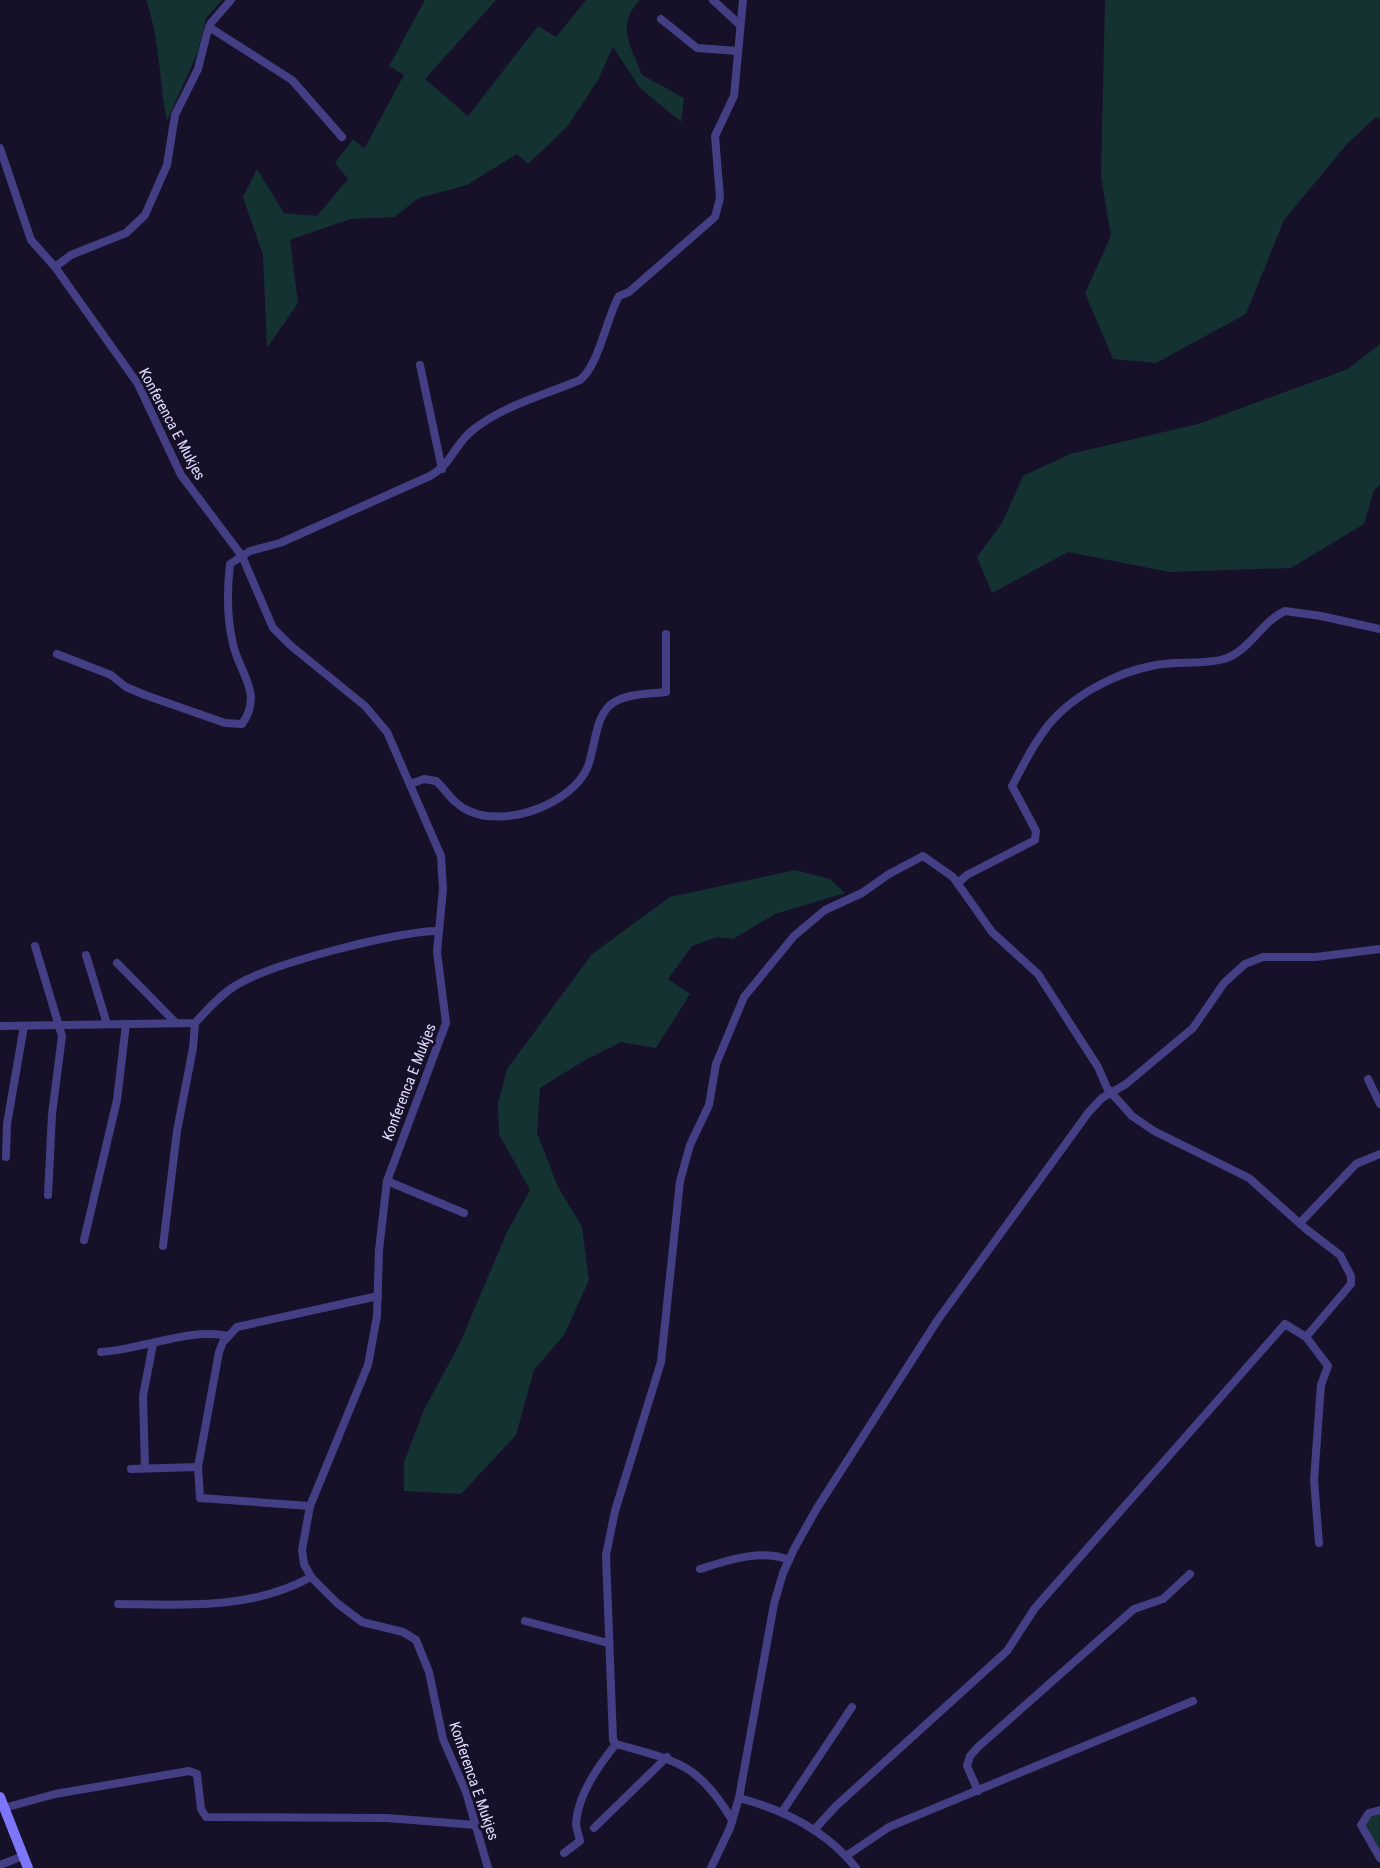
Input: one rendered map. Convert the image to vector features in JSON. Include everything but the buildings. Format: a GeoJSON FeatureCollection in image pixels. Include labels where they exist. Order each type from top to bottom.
{"type":"FeatureCollection","features":[{"type":"Feature","properties":{"kind":"street"},"geometry":{"type":"LineString","coordinates":[[56,267],[71,255],[126,233],[145,215],[167,165],[175,115],[198,69],[209,27],[231,0]]}},
{"type":"Feature","properties":{"kind":"street"},"geometry":{"type":"LineString","coordinates":[[713,0],[740,25]]}},
{"type":"Feature","properties":{"kind":"street"},"geometry":{"type":"LineString","coordinates":[[57,654],[111,675],[126,687],[145,695],[225,723],[242,724],[246,718],[252,688],[233,645],[228,603],[230,564],[257,548],[273,546],[442,469],[448,464],[462,439],[489,418],[580,380],[587,374],[619,296],[629,292],[715,217],[720,198],[715,136],[734,96],[743,0]]}},
{"type":"Feature","properties":{"kind":"street"},"geometry":{"type":"LineString","coordinates":[[661,19],[697,48],[738,51]]}},
{"type":"Feature","properties":{"kind":"street"},"geometry":{"type":"LineString","coordinates":[[209,27],[292,80],[342,137]]}},
{"type":"Feature","properties":{"kind":"street","name":"Konferenca E Mukjes"},"geometry":{"type":"LineString","coordinates":[[0,148],[31,240],[56,267],[138,384],[166,447],[188,486],[242,556],[273,628],[379,721],[394,744],[441,856],[443,889],[437,952],[446,1023],[387,1181],[379,1250],[378,1296],[368,1365],[310,1506],[302,1550],[304,1564],[310,1577],[337,1604],[362,1622],[403,1632],[416,1640],[429,1672],[443,1739],[466,1792],[488,1868]]}},
{"type":"Feature","properties":{"kind":"street"},"geometry":{"type":"LineString","coordinates":[[420,365],[442,469]]}},
{"type":"Feature","properties":{"kind":"street"},"geometry":{"type":"LineString","coordinates":[[958,884],[967,875],[1035,840],[1036,831],[1012,786],[1045,728],[1066,708],[1096,688],[1128,673],[1154,665],[1215,661],[1231,656],[1285,611],[1380,629]]}},
{"type":"Feature","properties":{"kind":"street"},"geometry":{"type":"LineString","coordinates":[[410,784],[424,779],[436,781],[455,804],[472,813],[487,815],[529,811],[563,796],[588,766],[599,724],[610,705],[636,695],[666,692],[666,634]]}},
{"type":"Feature","properties":{"kind":"street"},"geometry":{"type":"LineString","coordinates":[[732,1820],[703,1781],[667,1757],[616,1744],[611,1737],[606,1555],[615,1511],[661,1362],[680,1181],[690,1145],[709,1105],[714,1070],[735,1012],[755,982],[794,936],[836,904],[862,893],[889,873],[923,856],[939,866],[958,884],[992,932],[1038,974],[1098,1067],[1111,1093],[1140,1122],[1249,1178],[1340,1255],[1351,1276],[1348,1289],[1306,1337]]}},
{"type":"Feature","properties":{"kind":"street"},"geometry":{"type":"LineString","coordinates":[[163,1246],[177,1131],[194,1048],[195,1023],[224,994],[252,978],[310,958],[412,932],[438,931]]}},
{"type":"Feature","properties":{"kind":"street"},"geometry":{"type":"LineString","coordinates":[[35,946],[61,1025],[62,1036],[52,1114],[48,1195]]}},
{"type":"Feature","properties":{"kind":"street"},"geometry":{"type":"LineString","coordinates":[[711,1868],[739,1798],[774,1604],[789,1560],[817,1508],[968,1276],[1088,1113],[1193,1028],[1224,982],[1245,964],[1263,957],[1316,957],[1380,949]]}},
{"type":"Feature","properties":{"kind":"street"},"geometry":{"type":"LineString","coordinates":[[86,955],[106,1024]]}},
{"type":"Feature","properties":{"kind":"street"},"geometry":{"type":"LineString","coordinates":[[117,963],[176,1023]]}},
{"type":"Feature","properties":{"kind":"street"},"geometry":{"type":"LineString","coordinates":[[1,1024],[24,1026],[195,1023]]}},
{"type":"Feature","properties":{"kind":"street"},"geometry":{"type":"LineString","coordinates":[[84,1240],[117,1100],[126,1024]]}},
{"type":"Feature","properties":{"kind":"street"},"geometry":{"type":"LineString","coordinates":[[6,1156],[7,1124],[24,1026]]}},
{"type":"Feature","properties":{"kind":"street"},"geometry":{"type":"LineString","coordinates":[[1368,1079],[1380,1104]]}},
{"type":"Feature","properties":{"kind":"street"},"geometry":{"type":"LineString","coordinates":[[1300,1223],[1356,1164],[1380,1154]]}},
{"type":"Feature","properties":{"kind":"street"},"geometry":{"type":"LineString","coordinates":[[387,1181],[464,1213]]}},
{"type":"Feature","properties":{"kind":"street"},"geometry":{"type":"LineString","coordinates":[[310,1506],[204,1500],[198,1493],[198,1467],[217,1361],[233,1329],[290,1318],[378,1296]]}},
{"type":"Feature","properties":{"kind":"street"},"geometry":{"type":"LineString","coordinates":[[814,1830],[836,1806],[1011,1647],[1035,1608],[1283,1325],[1289,1325],[1306,1337],[1328,1366],[1321,1385],[1314,1480],[1319,1543]]}},
{"type":"Feature","properties":{"kind":"street"},"geometry":{"type":"LineString","coordinates":[[101,1352],[121,1351],[210,1333],[228,1336]]}},
{"type":"Feature","properties":{"kind":"street"},"geometry":{"type":"LineString","coordinates":[[145,1468],[143,1396],[153,1344]]}},
{"type":"Feature","properties":{"kind":"street"},"geometry":{"type":"LineString","coordinates":[[131,1469],[198,1467]]}},
{"type":"Feature","properties":{"kind":"street"},"geometry":{"type":"LineString","coordinates":[[700,1569],[747,1557],[775,1555],[789,1560]]}},
{"type":"Feature","properties":{"kind":"street"},"geometry":{"type":"LineString","coordinates":[[978,1791],[967,1766],[970,1755],[1134,1609],[1163,1599],[1190,1574]]}},
{"type":"Feature","properties":{"kind":"street"},"geometry":{"type":"LineString","coordinates":[[118,1604],[185,1606],[267,1596],[310,1577]]}},
{"type":"Feature","properties":{"kind":"street"},"geometry":{"type":"LineString","coordinates":[[525,1621],[608,1643]]}},
{"type":"Feature","properties":{"kind":"street"},"geometry":{"type":"LineString","coordinates":[[846,1856],[889,1827],[1193,1701]]}},
{"type":"Feature","properties":{"kind":"street"},"geometry":{"type":"LineString","coordinates":[[782,1812],[852,1707]]}},
{"type":"Feature","properties":{"kind":"street"},"geometry":{"type":"LineString","coordinates":[[564,1853],[580,1841],[577,1816],[585,1794],[596,1772],[616,1744]]}},
{"type":"Feature","properties":{"kind":"street"},"geometry":{"type":"LineString","coordinates":[[594,1828],[667,1757]]}},
{"type":"Feature","properties":{"kind":"street"},"geometry":{"type":"LineString","coordinates":[[4,1808],[65,1792],[189,1771],[197,1774],[201,1809],[206,1817],[387,1818],[476,1825]]}},
{"type":"Feature","properties":{"kind":"street"},"geometry":{"type":"LineString","coordinates":[[0,1797],[28,1868]]}},
{"type":"Feature","properties":{"kind":"street"},"geometry":{"type":"LineString","coordinates":[[739,1798],[782,1812],[814,1830],[846,1856],[856,1868]]}},
{"type":"Feature","properties":{"kind":"street"},"geometry":{"type":"LineString","coordinates":[[1380,1810],[1369,1813],[1361,1825],[1380,1858]]}},
{"type":"Feature","properties":{"kind":"street"},"geometry":{"type":"LineString","coordinates":[[0,1864],[23,1856]]}},
{"type":"Feature","properties":{"kind":"green space"},"geometry":{"type":"Polygon","coordinates":[[[146,0],[222,0],[206,18],[197,54],[167,121],[157,45],[146,0]]]}},
{"type":"Feature","properties":{"kind":"green space"},"geometry":{"type":"Polygon","coordinates":[[[425,0],[496,0],[425,79],[468,116],[538,26],[556,37],[586,0],[640,0],[632,9],[628,19],[630,45],[642,75],[684,98],[681,122],[640,88],[613,47],[598,80],[567,127],[528,164],[517,154],[467,185],[419,198],[394,217],[350,219],[290,240],[298,303],[267,348],[263,255],[243,197],[257,169],[284,213],[317,216],[348,179],[335,163],[353,139],[364,149],[404,75],[389,66],[425,0]]]}},
{"type":"Feature","properties":{"kind":"green space"},"geometry":{"type":"Polygon","coordinates":[[[1105,0],[1380,0],[1380,119],[1376,117],[1347,144],[1284,220],[1246,314],[1156,363],[1113,359],[1085,293],[1111,236],[1101,177],[1105,0]]]}},
{"type":"Feature","properties":{"kind":"green space"},"geometry":{"type":"Polygon","coordinates":[[[1380,344],[1380,485],[1374,490],[1364,524],[1291,568],[1169,572],[1068,552],[992,593],[977,557],[1002,523],[1023,476],[1070,454],[1198,424],[1348,369],[1380,344]]]}},
{"type":"Feature","properties":{"kind":"green space"},"geometry":{"type":"Polygon","coordinates":[[[795,870],[830,879],[845,893],[775,914],[733,939],[717,937],[692,946],[668,979],[690,994],[656,1048],[621,1042],[585,1060],[540,1088],[537,1133],[558,1187],[582,1227],[589,1280],[564,1335],[534,1370],[516,1435],[461,1494],[404,1491],[404,1462],[424,1410],[460,1343],[507,1232],[530,1190],[499,1134],[498,1103],[507,1069],[592,954],[670,897],[795,870]]]}},
{"type":"Feature","properties":{"kind":"green space"},"geometry":{"type":"Polygon","coordinates":[[[1380,1814],[1380,1851],[1365,1825],[1371,1817],[1380,1814]]]}}]}
